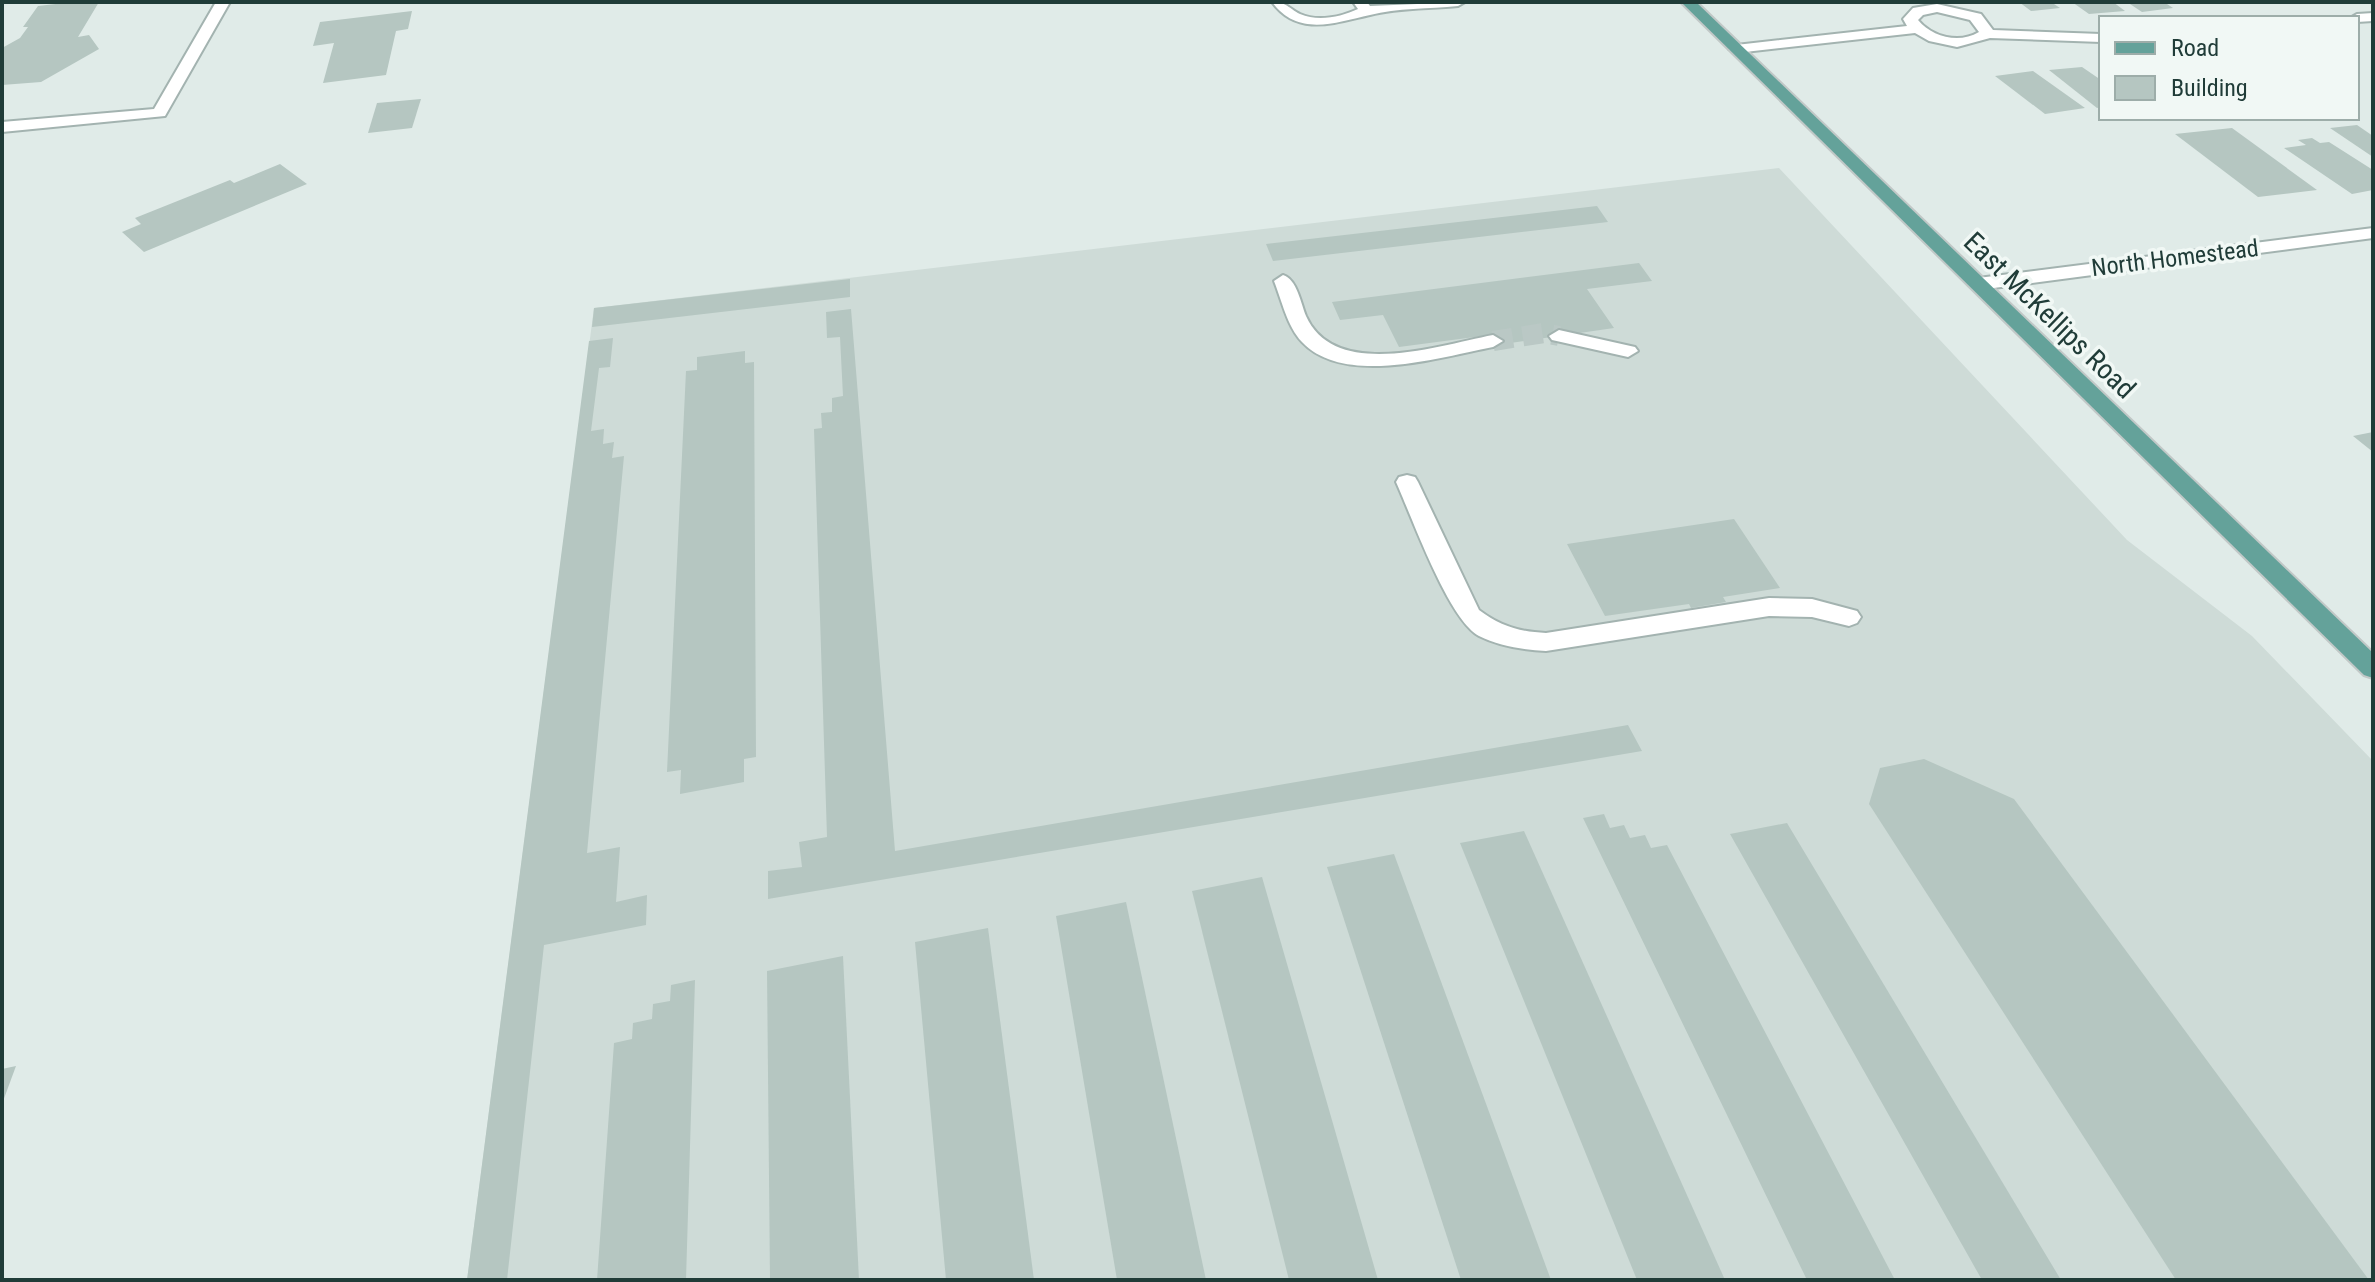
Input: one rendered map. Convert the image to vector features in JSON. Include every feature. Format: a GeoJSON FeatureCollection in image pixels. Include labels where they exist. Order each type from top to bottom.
{"type":"FeatureCollection","features":[{"type":"Feature","properties":{"kind":"main road","name":"East McKellips Road"},"geometry":{"type":"LineString","coordinates":[[1688,2],[2372,665]]}},
{"type":"Feature","properties":{"kind":"street"},"geometry":{"type":"LineString","coordinates":[[2,127],[159,113],[223,2]]}},
{"type":"Feature","properties":{"kind":"street"},"geometry":{"type":"LineString","coordinates":[[1279,2],[1285,13],[1308,22],[1351,19],[1363,6]]}},
{"type":"Feature","properties":{"kind":"street"},"geometry":{"type":"LineString","coordinates":[[1341,2],[1363,6],[1458,2]]}},
{"type":"Feature","properties":{"kind":"street"},"geometry":{"type":"LineString","coordinates":[[1916,29],[1910,19],[1912,14],[1936,5],[1979,20],[1985,25],[1987,34]]}},
{"type":"Feature","properties":{"kind":"street"},"geometry":{"type":"LineString","coordinates":[[1736,49],[1916,29],[1936,38],[1962,42],[1974,41],[1987,34],[2099,38]]}},
{"type":"Feature","properties":{"kind":"street","name":"North Homestead"},"geometry":{"type":"LineString","coordinates":[[1978,284],[2373,233]]}},
{"type":"Feature","properties":{"kind":"street"},"geometry":{"type":"LineString","coordinates":[[1283,281],[1308,337],[1323,351],[1352,361],[1493,341]]}},
{"type":"Feature","properties":{"kind":"street"},"geometry":{"type":"LineString","coordinates":[[1559,336],[1628,351]]}},
{"type":"Feature","properties":{"kind":"street"},"geometry":{"type":"LineString","coordinates":[[1407,482],[1471,616],[1487,629],[1506,637],[1546,642],[1788,606],[1849,617]]}},
{"type":"Feature","properties":{"kind":"shaded area"},"geometry":{"type":"Polygon","coordinates":[[[1779,168],[2127,540],[2252,636],[2373,761],[2373,1280],[467,1280],[594,308],[1779,168]]]}},
{"type":"Feature","properties":{"kind":"building"},"geometry":{"type":"Polygon","coordinates":[[[99,2],[78,37],[89,35],[99,49],[41,82],[2,85],[2,48],[20,38],[28,27],[23,27],[38,6],[99,2]]]}},
{"type":"Feature","properties":{"kind":"building"},"geometry":{"type":"Polygon","coordinates":[[[2019,2],[2051,2],[2060,8],[2031,11],[2019,2]]]}},
{"type":"Feature","properties":{"kind":"building"},"geometry":{"type":"Polygon","coordinates":[[[2072,2],[2113,2],[2125,11],[2089,14],[2072,2]]]}},
{"type":"Feature","properties":{"kind":"building"},"geometry":{"type":"Polygon","coordinates":[[[2127,2],[2164,2],[2173,8],[2142,12],[2127,2]]]}},
{"type":"Feature","properties":{"kind":"building"},"geometry":{"type":"Polygon","coordinates":[[[412,11],[408,29],[396,31],[386,75],[323,83],[334,43],[313,46],[320,22],[412,11]]]}},
{"type":"Feature","properties":{"kind":"building"},"geometry":{"type":"Polygon","coordinates":[[[2082,67],[2099,79],[2099,108],[2097,108],[2049,70],[2082,67]]]}},
{"type":"Feature","properties":{"kind":"building"},"geometry":{"type":"Polygon","coordinates":[[[2033,71],[2085,108],[2045,114],[1995,76],[2033,71]]]}},
{"type":"Feature","properties":{"kind":"building"},"geometry":{"type":"Polygon","coordinates":[[[421,99],[412,128],[368,133],[377,103],[421,99]]]}},
{"type":"Feature","properties":{"kind":"building"},"geometry":{"type":"Polygon","coordinates":[[[2357,125],[2373,136],[2373,157],[2330,128],[2357,125]]]}},
{"type":"Feature","properties":{"kind":"building"},"geometry":{"type":"Polygon","coordinates":[[[2232,128],[2317,190],[2258,197],[2175,134],[2232,128]]]}},
{"type":"Feature","properties":{"kind":"building"},"geometry":{"type":"Polygon","coordinates":[[[2312,138],[2320,143],[2329,142],[2373,170],[2373,190],[2352,194],[2284,148],[2306,145],[2298,140],[2312,138]]]}},
{"type":"Feature","properties":{"kind":"building"},"geometry":{"type":"Polygon","coordinates":[[[280,164],[307,184],[144,252],[122,232],[141,224],[135,218],[230,180],[234,183],[280,164]]]}},
{"type":"Feature","properties":{"kind":"building"},"geometry":{"type":"Polygon","coordinates":[[[1597,206],[1608,222],[1273,261],[1266,244],[1597,206]]]}},
{"type":"Feature","properties":{"kind":"building"},"geometry":{"type":"Polygon","coordinates":[[[1639,263],[1652,281],[1587,289],[1614,328],[1496,345],[1490,335],[1399,347],[1383,315],[1340,320],[1332,302],[1639,263]]]}},
{"type":"Feature","properties":{"kind":"building"},"geometry":{"type":"Polygon","coordinates":[[[850,279],[850,297],[592,327],[594,308],[850,279]]]}},
{"type":"Feature","properties":{"kind":"building"},"geometry":{"type":"Polygon","coordinates":[[[851,309],[895,851],[1628,725],[1642,751],[768,899],[768,871],[802,867],[799,842],[827,837],[814,429],[822,428],[821,413],[832,412],[832,398],[843,396],[840,337],[827,338],[826,312],[851,309]]]}},
{"type":"Feature","properties":{"kind":"building"},"geometry":{"type":"Polygon","coordinates":[[[613,338],[610,367],[599,368],[591,431],[604,429],[603,444],[614,442],[612,458],[624,456],[587,853],[620,847],[616,902],[647,895],[646,925],[544,945],[507,1280],[467,1280],[589,341],[613,338]]]}},
{"type":"Feature","properties":{"kind":"building"},"geometry":{"type":"Polygon","coordinates":[[[745,351],[745,363],[754,362],[756,757],[744,759],[744,782],[680,794],[681,770],[667,772],[686,371],[697,370],[697,357],[745,351]]]}},
{"type":"Feature","properties":{"kind":"building"},"geometry":{"type":"Polygon","coordinates":[[[2373,432],[2373,452],[2353,436],[2373,432]]]}},
{"type":"Feature","properties":{"kind":"building"},"geometry":{"type":"Polygon","coordinates":[[[1734,519],[1780,588],[1723,597],[1726,602],[1691,608],[1689,604],[1605,616],[1567,544],[1734,519]]]}},
{"type":"Feature","properties":{"kind":"building"},"geometry":{"type":"Polygon","coordinates":[[[1924,759],[2014,799],[2369,1280],[2176,1280],[1869,804],[1880,768],[1924,759]]]}},
{"type":"Feature","properties":{"kind":"building"},"geometry":{"type":"Polygon","coordinates":[[[1604,814],[1610,828],[1624,825],[1630,838],[1645,835],[1651,848],[1667,845],[1895,1280],[1807,1280],[1583,818],[1604,814]]]}},
{"type":"Feature","properties":{"kind":"building"},"geometry":{"type":"Polygon","coordinates":[[[1787,823],[2061,1280],[1982,1280],[1730,834],[1787,823]]]}},
{"type":"Feature","properties":{"kind":"building"},"geometry":{"type":"Polygon","coordinates":[[[1524,831],[1725,1280],[1637,1280],[1460,843],[1524,831]]]}},
{"type":"Feature","properties":{"kind":"building"},"geometry":{"type":"Polygon","coordinates":[[[1394,854],[1551,1280],[1461,1280],[1327,867],[1394,854]]]}},
{"type":"Feature","properties":{"kind":"building"},"geometry":{"type":"Polygon","coordinates":[[[1262,877],[1378,1280],[1289,1280],[1192,891],[1262,877]]]}},
{"type":"Feature","properties":{"kind":"building"},"geometry":{"type":"Polygon","coordinates":[[[1126,902],[1206,1280],[1117,1280],[1056,916],[1126,902]]]}},
{"type":"Feature","properties":{"kind":"building"},"geometry":{"type":"Polygon","coordinates":[[[988,928],[1034,1280],[946,1280],[915,942],[988,928]]]}},
{"type":"Feature","properties":{"kind":"building"},"geometry":{"type":"Polygon","coordinates":[[[843,956],[859,1280],[770,1280],[767,971],[843,956]]]}},
{"type":"Feature","properties":{"kind":"building"},"geometry":{"type":"Polygon","coordinates":[[[695,980],[686,1280],[597,1280],[614,1043],[632,1039],[633,1023],[652,1019],[653,1004],[670,1001],[671,985],[695,980]]]}},
{"type":"Feature","properties":{"kind":"building"},"geometry":{"type":"Polygon","coordinates":[[[16,1066],[2,1104],[2,1069],[16,1066]]]}},
{"type":"Feature","properties":{"kind":"tunnel"},"geometry":{"type":"LineString","coordinates":[[1493,341],[1544,333],[1559,336]]}}]}
